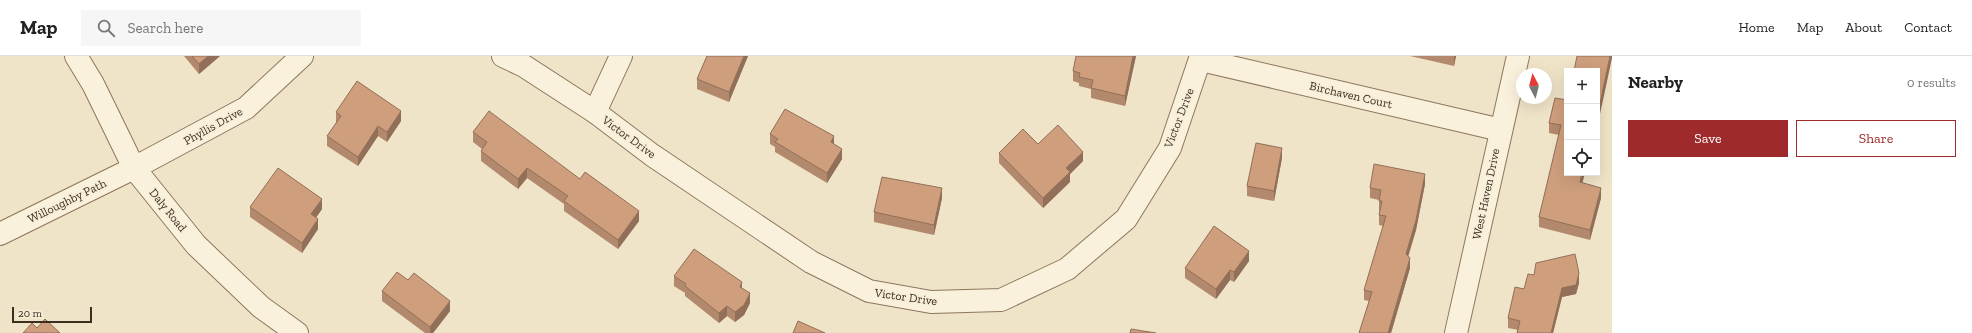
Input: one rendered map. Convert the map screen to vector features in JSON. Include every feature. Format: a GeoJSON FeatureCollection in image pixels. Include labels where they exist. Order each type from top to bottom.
{"type":"FeatureCollection","features":[{"type":"Feature","properties":{"kind":"street","name":"Daly Road"},"geometry":{"type":"LineString","coordinates":[[76,56],[93,84],[134,168],[196,245],[261,307],[297,333]]}},
{"type":"Feature","properties":{"kind":"street","name":"Phyllis Drive"},"geometry":{"type":"LineString","coordinates":[[134,168],[246,108],[302,56]]}},
{"type":"Feature","properties":{"kind":"street","name":"Victor Drive"},"geometry":{"type":"LineString","coordinates":[[502,56],[524,66],[595,112],[658,159],[811,262],[869,291],[931,302],[1001,300],[1067,268],[1126,219],[1170,148],[1201,58]]}},
{"type":"Feature","properties":{"kind":"street"},"geometry":{"type":"LineString","coordinates":[[595,112],[621,56]]}},
{"type":"Feature","properties":{"kind":"street","name":"West Haven Drive"},"geometry":{"type":"LineString","coordinates":[[1456,333],[1518,56]]}},
{"type":"Feature","properties":{"kind":"street","name":"Birchaven Court"},"geometry":{"type":"LineString","coordinates":[[1201,58],[1501,130]]}},
{"type":"Feature","properties":{"kind":"street","name":"Willoughby Path"},"geometry":{"type":"LineString","coordinates":[[0,234],[134,168]]}},
{"type":"Feature","properties":{"kind":"building"},"geometry":{"type":"Polygon","coordinates":[[[192,56],[208,56],[199,64],[192,56]]]}},
{"type":"Feature","properties":{"kind":"building"},"geometry":{"type":"Polygon","coordinates":[[[707,56],[744,56],[729,92],[697,79],[707,56]]]}},
{"type":"Feature","properties":{"kind":"building"},"geometry":{"type":"Polygon","coordinates":[[[1076,56],[1133,56],[1125,96],[1091,88],[1093,80],[1079,77],[1080,73],[1073,71],[1076,56]]]}},
{"type":"Feature","properties":{"kind":"building"},"geometry":{"type":"Polygon","coordinates":[[[1577,56],[1610,56],[1600,104],[1600,68],[1575,68],[1577,56]]]}},
{"type":"Feature","properties":{"kind":"building"},"geometry":{"type":"Polygon","coordinates":[[[357,81],[401,111],[387,132],[378,126],[358,157],[327,136],[341,116],[336,112],[357,81]]]}},
{"type":"Feature","properties":{"kind":"building"},"geometry":{"type":"Polygon","coordinates":[[[1555,98],[1564,100],[1564,176],[1581,176],[1580,182],[1601,188],[1590,230],[1539,217],[1561,125],[1549,123],[1555,98]]]}},
{"type":"Feature","properties":{"kind":"building"},"geometry":{"type":"Polygon","coordinates":[[[785,109],[834,136],[831,142],[842,149],[827,173],[775,142],[778,139],[770,134],[785,109]]]}},
{"type":"Feature","properties":{"kind":"building"},"geometry":{"type":"Polygon","coordinates":[[[489,111],[580,179],[585,172],[639,211],[618,240],[564,201],[568,196],[527,168],[518,179],[481,151],[487,142],[473,132],[489,111]]]}},
{"type":"Feature","properties":{"kind":"building"},"geometry":{"type":"Polygon","coordinates":[[[1058,125],[1083,152],[1066,168],[1070,172],[1043,198],[999,153],[1023,129],[1038,144],[1058,125]]]}},
{"type":"Feature","properties":{"kind":"building"},"geometry":{"type":"Polygon","coordinates":[[[1256,143],[1282,148],[1274,191],[1247,186],[1256,143]]]}},
{"type":"Feature","properties":{"kind":"building"},"geometry":{"type":"Polygon","coordinates":[[[1374,164],[1425,174],[1416,220],[1406,254],[1410,258],[1388,333],[1359,333],[1372,292],[1364,290],[1386,216],[1379,215],[1382,201],[1379,201],[1381,190],[1370,188],[1374,164]]]}},
{"type":"Feature","properties":{"kind":"building"},"geometry":{"type":"Polygon","coordinates":[[[278,168],[322,199],[311,214],[318,219],[302,243],[250,207],[278,168]]]}},
{"type":"Feature","properties":{"kind":"building"},"geometry":{"type":"Polygon","coordinates":[[[882,177],[942,188],[934,225],[874,212],[882,177]]]}},
{"type":"Feature","properties":{"kind":"building"},"geometry":{"type":"Polygon","coordinates":[[[1214,226],[1249,251],[1234,272],[1230,270],[1216,289],[1185,268],[1214,226]]]}},
{"type":"Feature","properties":{"kind":"building"},"geometry":{"type":"Polygon","coordinates":[[[694,249],[742,282],[740,287],[750,293],[744,305],[735,312],[727,306],[719,313],[685,286],[686,284],[674,276],[694,249]]]}},
{"type":"Feature","properties":{"kind":"building"},"geometry":{"type":"Polygon","coordinates":[[[1575,254],[1579,273],[1576,285],[1562,288],[1551,333],[1517,333],[1520,321],[1508,318],[1515,287],[1524,289],[1528,274],[1534,275],[1536,263],[1575,254]]]}},
{"type":"Feature","properties":{"kind":"building"},"geometry":{"type":"Polygon","coordinates":[[[397,272],[408,280],[414,273],[450,301],[430,327],[382,291],[397,272]]]}},
{"type":"Feature","properties":{"kind":"building"},"geometry":{"type":"Polygon","coordinates":[[[45,319],[60,333],[23,333],[32,323],[37,328],[45,319]]]}},
{"type":"Feature","properties":{"kind":"building"},"geometry":{"type":"Polygon","coordinates":[[[798,321],[825,333],[793,333],[798,321]]]}},
{"type":"Feature","properties":{"kind":"building"},"geometry":{"type":"Polygon","coordinates":[[[1131,329],[1156,333],[1130,333],[1131,329]]]}}]}
